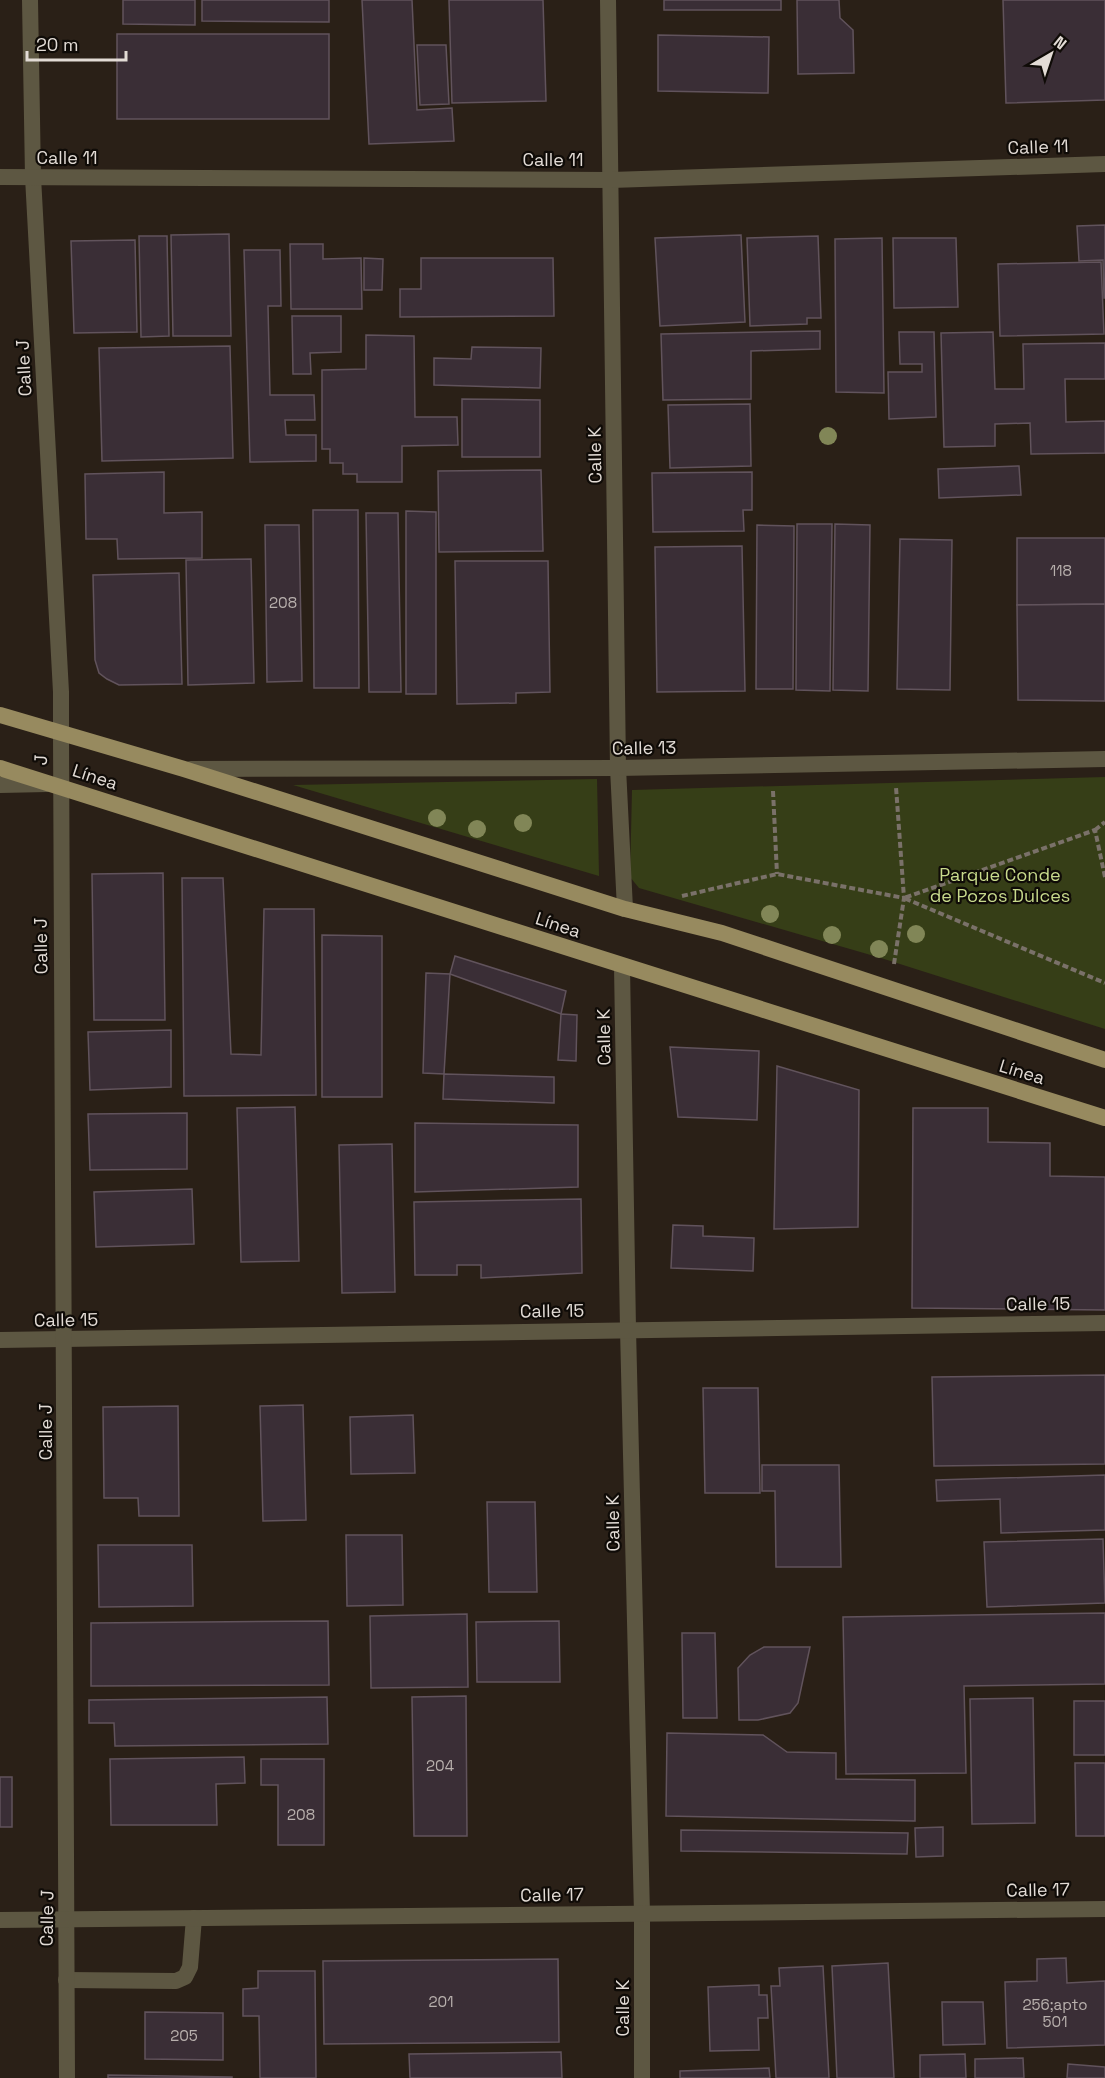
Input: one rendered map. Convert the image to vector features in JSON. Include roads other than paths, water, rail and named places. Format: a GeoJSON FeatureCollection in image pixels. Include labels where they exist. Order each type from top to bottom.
{"type":"FeatureCollection","features":[{"type":"Feature","properties":{"kind":"main road","name":"Línea"},"geometry":{"type":"LineString","coordinates":[[0,715],[61,735],[184,769],[624,909],[722,933],[1105,1060]]}},
{"type":"Feature","properties":{"kind":"main road","name":"Línea"},"geometry":{"type":"LineString","coordinates":[[0,768],[1105,1118]]}},
{"type":"Feature","properties":{"kind":"street","name":"Calle J"},"geometry":{"type":"LineString","coordinates":[[30,0],[33,177],[61,692],[61,735]]}},
{"type":"Feature","properties":{"kind":"street","name":"Calle K"},"geometry":{"type":"LineString","coordinates":[[608,0],[618,768],[624,909]]}},
{"type":"Feature","properties":{"kind":"street","name":"Calle 11"},"geometry":{"type":"LineString","coordinates":[[0,177],[611,180],[1105,164]]}},
{"type":"Feature","properties":{"kind":"street","name":"J"},"geometry":{"type":"LineString","coordinates":[[54,785],[61,735]]}},
{"type":"Feature","properties":{"kind":"street","name":"Calle 13"},"geometry":{"type":"LineString","coordinates":[[184,769],[895,765],[1105,759]]}},
{"type":"Feature","properties":{"kind":"street"},"geometry":{"type":"LineString","coordinates":[[0,785],[54,785]]}},
{"type":"Feature","properties":{"kind":"street","name":"Calle J"},"geometry":{"type":"LineString","coordinates":[[54,785],[64,1341],[67,2078]]}},
{"type":"Feature","properties":{"kind":"street","name":"Calle K"},"geometry":{"type":"LineString","coordinates":[[622,966],[642,1914],[642,2078]]}},
{"type":"Feature","properties":{"kind":"street","name":"Calle 15"},"geometry":{"type":"LineString","coordinates":[[0,1340],[64,1341],[628,1329],[1105,1323]]}},
{"type":"Feature","properties":{"kind":"street","name":"Calle 17"},"geometry":{"type":"LineString","coordinates":[[0,1920],[1105,1909]]}},
{"type":"Feature","properties":{"kind":"street"},"geometry":{"type":"LineString","coordinates":[[66,1980],[176,1981],[185,1977],[190,1966],[194,1918]]}},
{"type":"Feature","properties":{"kind":"park label","name":"Parque Conde de Pozos Dulces"},"geometry":{"type":"Point","coordinates":[1000,885]}}]}
